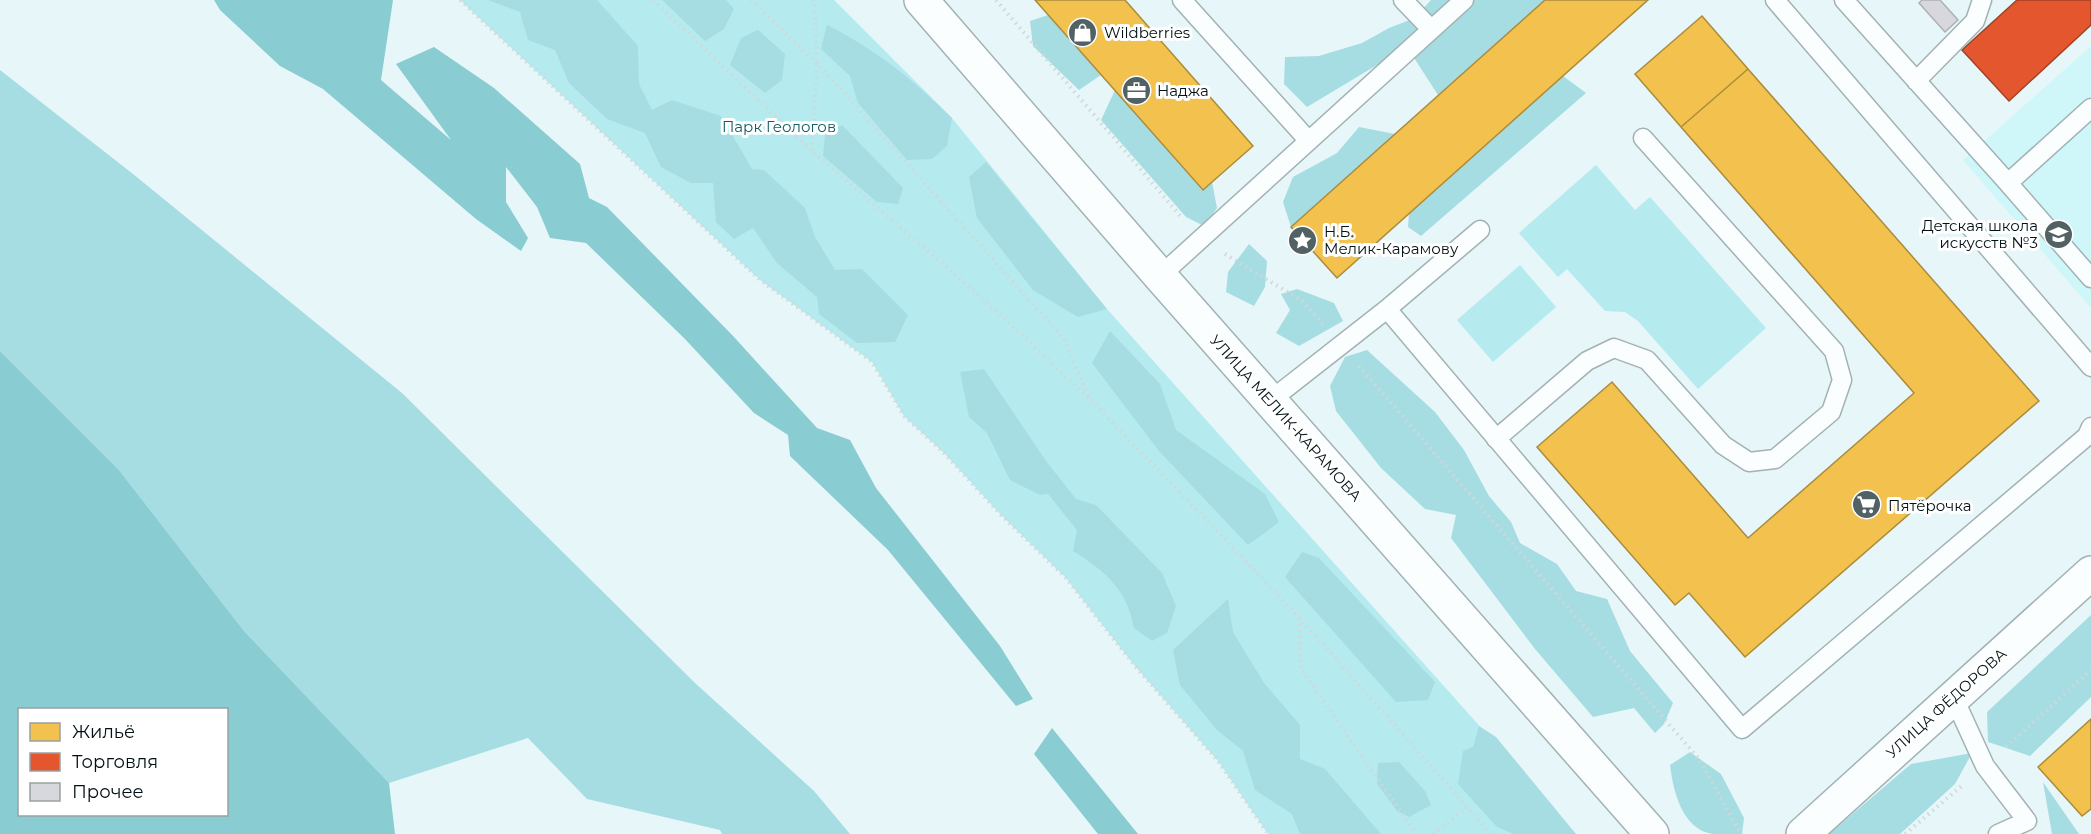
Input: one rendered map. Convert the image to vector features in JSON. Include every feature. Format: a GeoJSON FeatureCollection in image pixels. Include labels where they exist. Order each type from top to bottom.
{"type":"FeatureCollection","features":[{"type":"Feature","properties":{"kind":"main road","name":"УЛИЦА МЕЛИК-КАРАМОВА"},"geometry":{"type":"LineString","coordinates":[[921,0],[1160,276],[1652,834]]}},
{"type":"Feature","properties":{"kind":"main road","name":"УЛИЦА ФЁДОРОВА"},"geometry":{"type":"LineString","coordinates":[[1803,834],[2091,573]]}},
{"type":"Feature","properties":{"kind":"lane"},"geometry":{"type":"LineString","coordinates":[[1182,0],[1308,140]]}},
{"type":"Feature","properties":{"kind":"lane"},"geometry":{"type":"LineString","coordinates":[[1403,0],[1431,29]]}},
{"type":"Feature","properties":{"kind":"lane"},"geometry":{"type":"LineString","coordinates":[[1160,276],[1464,0]]}},
{"type":"Feature","properties":{"kind":"lane"},"geometry":{"type":"LineString","coordinates":[[1775,0],[2091,368]]}},
{"type":"Feature","properties":{"kind":"lane"},"geometry":{"type":"LineString","coordinates":[[1844,0],[2091,278]]}},
{"type":"Feature","properties":{"kind":"lane"},"geometry":{"type":"LineString","coordinates":[[1916,81],[1975,21],[1982,0]]}},
{"type":"Feature","properties":{"kind":"lane"},"geometry":{"type":"LineString","coordinates":[[2008,183],[2091,108]]}},
{"type":"Feature","properties":{"kind":"lane"},"geometry":{"type":"LineString","coordinates":[[1496,439],[1587,361],[1614,348],[1647,360],[1723,445],[1749,462],[1775,459],[1831,412],[1842,380],[1834,351],[1643,138]]}},
{"type":"Feature","properties":{"kind":"lane"},"geometry":{"type":"LineString","coordinates":[[1271,400],[1387,309],[1480,230]]}},
{"type":"Feature","properties":{"kind":"lane"},"geometry":{"type":"LineString","coordinates":[[1387,309],[1743,729],[2078,444],[2087,436],[2091,427]]}},
{"type":"Feature","properties":{"kind":"lane"},"geometry":{"type":"LineString","coordinates":[[1953,696],[1985,766],[2027,821],[1998,834]]}},
{"type":"Feature","properties":{"kind":"path"},"geometry":{"type":"LineString","coordinates":[[460,0],[760,280],[872,362],[904,416],[945,454],[1001,515],[1065,578],[1134,665],[1218,761],[1268,834]]}},
{"type":"Feature","properties":{"kind":"path"},"geometry":{"type":"LineString","coordinates":[[653,0],[812,151],[974,291],[1090,399],[1299,617],[1491,834]]}},
{"type":"Feature","properties":{"kind":"path"},"geometry":{"type":"LineString","coordinates":[[751,0],[817,63],[1064,339],[1090,399]]}},
{"type":"Feature","properties":{"kind":"path"},"geometry":{"type":"LineString","coordinates":[[812,0],[815,4],[817,63],[812,151]]}},
{"type":"Feature","properties":{"kind":"path"},"geometry":{"type":"LineString","coordinates":[[996,0],[1202,240],[1302,301],[1699,759],[1741,834]]}},
{"type":"Feature","properties":{"kind":"path"},"geometry":{"type":"LineString","coordinates":[[1299,617],[1301,669],[1416,834]]}},
{"type":"Feature","properties":{"kind":"path"},"geometry":{"type":"LineString","coordinates":[[1433,834],[1468,807]]}},
{"type":"Feature","properties":{"kind":"shaded area"},"geometry":{"type":"Polygon","coordinates":[[[214,0],[393,0],[381,80],[451,140],[396,64],[434,47],[494,88],[580,164],[589,198],[607,207],[734,337],[817,428],[850,440],[876,488],[1000,646],[1033,699],[1016,706],[888,550],[790,456],[788,435],[754,413],[685,339],[586,243],[550,238],[537,207],[506,167],[506,202],[528,238],[521,251],[476,219],[323,89],[280,66],[220,10],[214,0]]]}},
{"type":"Feature","properties":{"kind":"shaded area"},"geometry":{"type":"Polygon","coordinates":[[[488,0],[597,0],[638,46],[639,84],[652,110],[672,100],[721,116],[752,169],[764,170],[805,208],[815,237],[835,270],[862,269],[908,315],[895,342],[857,343],[819,314],[817,297],[777,263],[753,228],[734,239],[716,222],[713,183],[691,183],[661,167],[645,133],[607,119],[569,83],[555,50],[528,40],[520,12],[488,0]]]}},
{"type":"Feature","properties":{"kind":"shaded area"},"geometry":{"type":"Polygon","coordinates":[[[662,0],[726,0],[734,9],[724,29],[705,41],[662,0]]]}},
{"type":"Feature","properties":{"kind":"shaded area"},"geometry":{"type":"Polygon","coordinates":[[[1431,0],[1545,0],[1438,95],[1407,47],[1307,107],[1284,84],[1285,57],[1319,56],[1362,43],[1389,28],[1415,18],[1431,0]]]}},
{"type":"Feature","properties":{"kind":"shaded area"},"geometry":{"type":"Polygon","coordinates":[[[1048,15],[1101,75],[1079,90],[1033,46],[1030,21],[1048,15]]]}},
{"type":"Feature","properties":{"kind":"shaded area"},"geometry":{"type":"Polygon","coordinates":[[[827,25],[863,45],[893,66],[952,118],[947,146],[932,159],[907,160],[858,103],[850,76],[821,49],[827,25]]]}},
{"type":"Feature","properties":{"kind":"shaded area"},"geometry":{"type":"Polygon","coordinates":[[[758,30],[785,54],[782,80],[765,93],[730,65],[741,38],[758,30]]]}},
{"type":"Feature","properties":{"kind":"shaded area","name":"Детская школа искусств №3"},"geometry":{"type":"Polygon","coordinates":[[[2091,46],[2091,308],[1963,160],[2091,46]]]}},
{"type":"Feature","properties":{"kind":"shaded area"},"geometry":{"type":"Polygon","coordinates":[[[0,70],[133,174],[402,393],[695,683],[814,791],[850,834],[722,834],[720,830],[587,799],[528,738],[389,783],[244,631],[119,470],[0,351],[0,70]]]}},
{"type":"Feature","properties":{"kind":"shaded area"},"geometry":{"type":"Polygon","coordinates":[[[1563,76],[1586,93],[1421,236],[1408,227],[1409,214],[1563,76]]]}},
{"type":"Feature","properties":{"kind":"shaded area"},"geometry":{"type":"Polygon","coordinates":[[[1115,90],[1202,190],[1212,182],[1217,208],[1204,226],[1186,217],[1101,120],[1115,90]]]}},
{"type":"Feature","properties":{"kind":"shaded area"},"geometry":{"type":"Polygon","coordinates":[[[842,125],[903,188],[898,204],[877,202],[823,156],[825,134],[842,125]]]}},
{"type":"Feature","properties":{"kind":"shaded area"},"geometry":{"type":"Polygon","coordinates":[[[1359,127],[1395,134],[1291,227],[1283,202],[1293,177],[1337,153],[1359,127]]]}},
{"type":"Feature","properties":{"kind":"shaded area"},"geometry":{"type":"Polygon","coordinates":[[[986,162],[1107,309],[1078,317],[1033,290],[977,218],[969,177],[986,162]]]}},
{"type":"Feature","properties":{"kind":"shaded area"},"geometry":{"type":"Polygon","coordinates":[[[1249,244],[1267,261],[1265,287],[1254,306],[1226,292],[1228,272],[1249,244]]]}},
{"type":"Feature","properties":{"kind":"shaded area"},"geometry":{"type":"Polygon","coordinates":[[[1297,289],[1334,303],[1343,321],[1299,346],[1276,333],[1290,310],[1281,294],[1297,289]]]}},
{"type":"Feature","properties":{"kind":"shaded area"},"geometry":{"type":"Polygon","coordinates":[[[1110,331],[1160,384],[1176,430],[1265,494],[1279,522],[1248,545],[1159,451],[1092,363],[1110,331]]]}},
{"type":"Feature","properties":{"kind":"shaded area"},"geometry":{"type":"Polygon","coordinates":[[[1367,350],[1435,412],[1464,450],[1489,496],[1511,522],[1520,543],[1557,564],[1576,591],[1607,599],[1630,651],[1673,703],[1664,724],[1655,733],[1634,708],[1593,717],[1535,649],[1451,538],[1456,515],[1425,509],[1381,468],[1336,411],[1330,386],[1345,357],[1367,350]]]}},
{"type":"Feature","properties":{"kind":"shaded area"},"geometry":{"type":"Polygon","coordinates":[[[0,351],[119,470],[244,631],[389,783],[395,834],[0,834],[0,351]]]}},
{"type":"Feature","properties":{"kind":"shaded area"},"geometry":{"type":"Polygon","coordinates":[[[984,369],[1046,461],[1076,499],[1096,505],[1162,573],[1176,606],[1167,633],[1152,641],[1134,628],[1126,602],[1113,582],[1073,551],[1077,530],[1048,494],[1040,495],[1010,480],[987,433],[969,417],[960,372],[984,369]]]}},
{"type":"Feature","properties":{"kind":"shaded area"},"geometry":{"type":"Polygon","coordinates":[[[1302,552],[1319,558],[1435,682],[1428,700],[1396,702],[1285,577],[1302,552]]]}},
{"type":"Feature","properties":{"kind":"shaded area"},"geometry":{"type":"Polygon","coordinates":[[[1228,599],[1233,632],[1264,683],[1300,725],[1300,759],[1325,769],[1381,834],[1300,834],[1292,814],[1255,790],[1243,751],[1217,730],[1180,685],[1173,650],[1228,599]]]}},
{"type":"Feature","properties":{"kind":"shaded area"},"geometry":{"type":"Polygon","coordinates":[[[2091,615],[2091,697],[2030,756],[1988,742],[1987,712],[2091,615]]]}},
{"type":"Feature","properties":{"kind":"shaded area"},"geometry":{"type":"Polygon","coordinates":[[[1479,726],[1496,737],[1576,834],[1514,834],[1497,827],[1458,784],[1463,751],[1473,747],[1479,726]]]}},
{"type":"Feature","properties":{"kind":"shaded area"},"geometry":{"type":"Polygon","coordinates":[[[1052,728],[1138,834],[1098,834],[1034,754],[1052,728]]]}},
{"type":"Feature","properties":{"kind":"shaded area"},"geometry":{"type":"Polygon","coordinates":[[[1690,752],[1721,774],[1744,818],[1742,834],[1713,834],[1702,831],[1687,817],[1677,797],[1670,765],[1690,752]]]}},
{"type":"Feature","properties":{"kind":"shaded area"},"geometry":{"type":"Polygon","coordinates":[[[1972,753],[1955,784],[1900,834],[1829,834],[1911,764],[1972,753]]]}},
{"type":"Feature","properties":{"kind":"shaded area"},"geometry":{"type":"Polygon","coordinates":[[[1399,762],[1425,791],[1431,805],[1409,817],[1397,811],[1377,784],[1378,763],[1399,762]]]}},
{"type":"Feature","properties":{"kind":"shaded area"},"geometry":{"type":"Polygon","coordinates":[[[2043,782],[2079,834],[2052,834],[2043,782]]]}},
{"type":"Feature","properties":{"kind":"green space","name":"Парк Геологов"},"geometry":{"type":"Polygon","coordinates":[[[460,0],[834,0],[952,118],[1107,309],[1576,834],[1268,834],[1218,761],[1134,665],[1065,577],[1001,515],[945,454],[904,416],[872,362],[760,280],[460,0]]]}},
{"type":"Feature","properties":{"kind":"green space"},"geometry":{"type":"Polygon","coordinates":[[[1596,165],[1635,210],[1650,197],[1766,328],[1698,389],[1638,321],[1625,312],[1605,311],[1567,269],[1558,277],[1519,233],[1596,165]]]}},
{"type":"Feature","properties":{"kind":"green space"},"geometry":{"type":"Polygon","coordinates":[[[1520,265],[1556,307],[1493,362],[1457,320],[1520,265]]]}},
{"type":"Feature","properties":{"kind":"building: Жильё"},"geometry":{"type":"Polygon","coordinates":[[[1035,0],[1125,0],[1253,146],[1203,190],[1035,0]]]}},
{"type":"Feature","properties":{"kind":"building: Жильё"},"geometry":{"type":"Polygon","coordinates":[[[1545,0],[1648,0],[1337,278],[1291,227],[1545,0]]]}},
{"type":"Feature","properties":{"kind":"building: Жильё"},"geometry":{"type":"Polygon","coordinates":[[[1702,16],[1748,69],[1681,127],[1635,74],[1702,16]]]}},
{"type":"Feature","properties":{"kind":"building: Жильё"},"geometry":{"type":"Polygon","coordinates":[[[1748,69],[2039,401],[1745,657],[1689,593],[1675,605],[1537,447],[1612,382],[1748,538],[1914,393],[1681,127],[1748,69]]]}},
{"type":"Feature","properties":{"kind":"building: Жильё"},"geometry":{"type":"Polygon","coordinates":[[[2091,719],[2091,809],[2082,816],[2038,767],[2091,719]]]}},
{"type":"Feature","properties":{"kind":"building: Торговля"},"geometry":{"type":"Polygon","coordinates":[[[2017,0],[2091,0],[2091,25],[2009,101],[1962,50],[2017,0]]]}},
{"type":"Feature","properties":{"kind":"building: Прочее"},"geometry":{"type":"Polygon","coordinates":[[[1922,0],[1940,0],[1958,20],[1945,32],[1919,3],[1922,0]]]}},
{"type":"Feature","properties":{"kind":"place","name":"Wildberries"},"geometry":{"type":"Point","coordinates":[1083,32]}},
{"type":"Feature","properties":{"kind":"place","name":"Наджа"},"geometry":{"type":"Point","coordinates":[1136,90]}},
{"type":"Feature","properties":{"kind":"place","name":"Детская школа искусств №3"},"geometry":{"type":"Point","coordinates":[2059,234]}},
{"type":"Feature","properties":{"kind":"place","name":"Н.Б. Мелик-Карамову"},"geometry":{"type":"Point","coordinates":[1303,240]}},
{"type":"Feature","properties":{"kind":"place","name":"Пятёрочка"},"geometry":{"type":"Point","coordinates":[1867,505]}}]}
